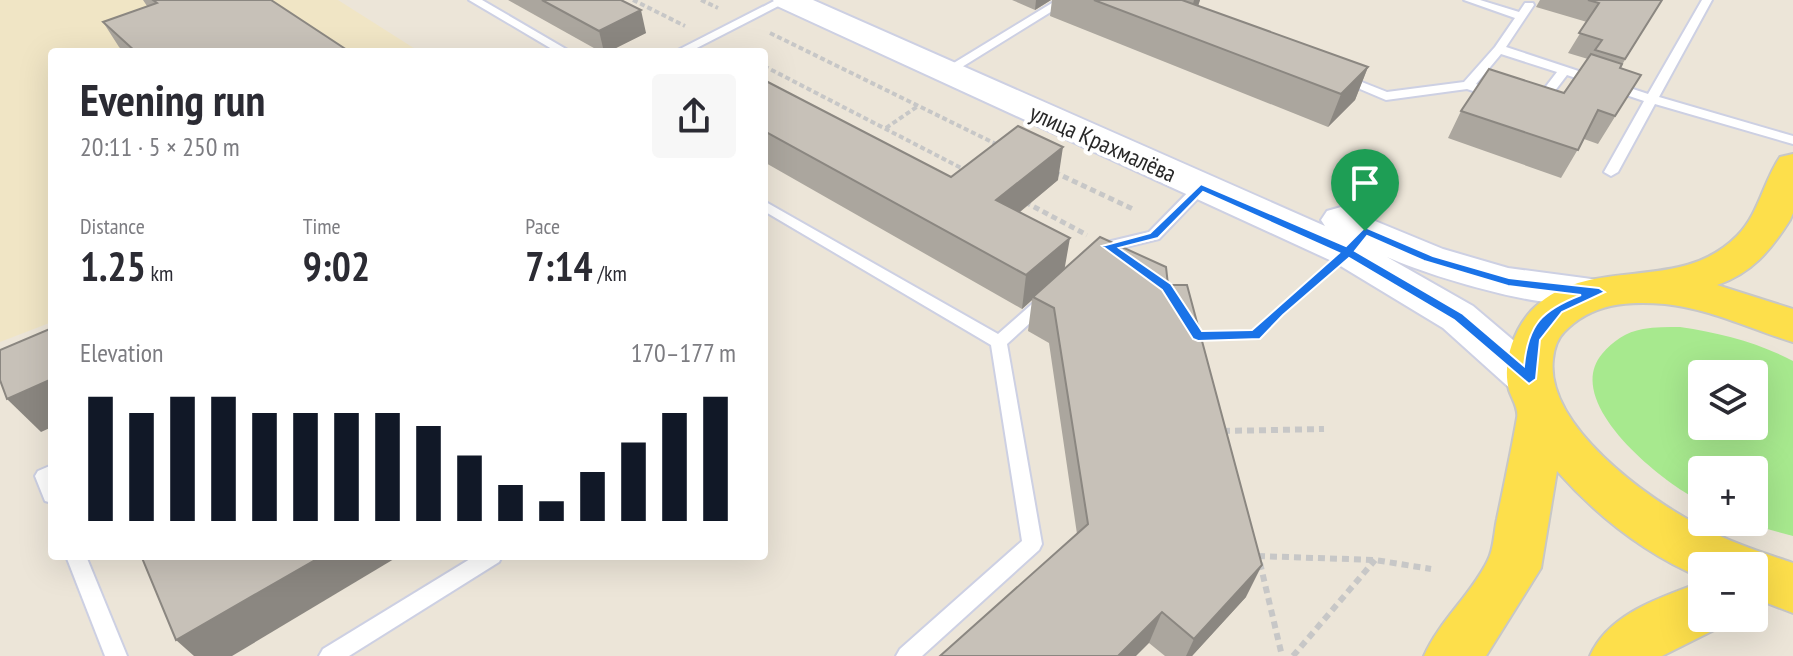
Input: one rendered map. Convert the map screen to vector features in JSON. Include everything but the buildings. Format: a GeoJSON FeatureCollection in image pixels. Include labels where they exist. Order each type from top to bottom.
{"type":"FeatureCollection","features":[{"type":"Feature","properties":{"kind":"main road","name":"улица Крахмалёва"},"geometry":{"type":"LineString","coordinates":[[787,0],[958,65],[1428,259],[1508,282],[1599,292]]}},
{"type":"Feature","properties":{"kind":"main road","name":"улица Крахмалёва"},"geometry":{"type":"LineString","coordinates":[[840,0],[958,65],[1201,187],[1348,252],[1458,317],[1536,397]]}},
{"type":"Feature","properties":{"kind":"main road"},"geometry":{"type":"LineString","coordinates":[[1654,289],[1729,264],[1760,237],[1778,207],[1793,165]]}},
{"type":"Feature","properties":{"kind":"main road"},"geometry":{"type":"LineString","coordinates":[[1453,656],[1514,568],[1536,397],[1533,338],[1558,309],[1599,292],[1654,289],[1709,297],[1793,326]]}},
{"type":"Feature","properties":{"kind":"main road"},"geometry":{"type":"LineString","coordinates":[[1536,397],[1578,464],[1635,514],[1700,552]]}},
{"type":"Feature","properties":{"kind":"main road"},"geometry":{"type":"LineString","coordinates":[[1619,656],[1634,641],[1688,615]]}},
{"type":"Feature","properties":{"kind":"lane"},"geometry":{"type":"LineString","coordinates":[[474,0],[558,48]]}},
{"type":"Feature","properties":{"kind":"lane"},"geometry":{"type":"LineString","coordinates":[[688,48],[787,0]]}},
{"type":"Feature","properties":{"kind":"lane"},"geometry":{"type":"LineString","coordinates":[[958,65],[1065,0]]}},
{"type":"Feature","properties":{"kind":"lane"},"geometry":{"type":"LineString","coordinates":[[1469,0],[1521,16]]}},
{"type":"Feature","properties":{"kind":"lane"},"geometry":{"type":"LineString","coordinates":[[1611,172],[1654,100],[1707,0]]}},
{"type":"Feature","properties":{"kind":"lane"},"geometry":{"type":"LineString","coordinates":[[1468,85],[1499,49],[1529,5]]}},
{"type":"Feature","properties":{"kind":"lane"},"geometry":{"type":"LineString","coordinates":[[1499,49],[1654,100],[1793,140]]}},
{"type":"Feature","properties":{"kind":"lane"},"geometry":{"type":"LineString","coordinates":[[1522,104],[1535,108],[1564,71]]}},
{"type":"Feature","properties":{"kind":"lane"},"geometry":{"type":"LineString","coordinates":[[1324,72],[1386,96],[1468,85],[1508,99]]}},
{"type":"Feature","properties":{"kind":"lane"},"geometry":{"type":"LineString","coordinates":[[1087,266],[1108,246],[1154,236],[1201,187]]}},
{"type":"Feature","properties":{"kind":"lane"},"geometry":{"type":"LineString","coordinates":[[768,207],[999,342]]}},
{"type":"Feature","properties":{"kind":"lane"},"geometry":{"type":"LineString","coordinates":[[999,342],[1054,294]]}},
{"type":"Feature","properties":{"kind":"lane"},"geometry":{"type":"LineString","coordinates":[[907,656],[1032,544],[999,342]]}},
{"type":"Feature","properties":{"kind":"lane"},"geometry":{"type":"LineString","coordinates":[[78,560],[116,656]]}},
{"type":"Feature","properties":{"kind":"lane"},"geometry":{"type":"LineString","coordinates":[[330,656],[486,560]]}},
{"type":"Feature","properties":{"kind":"path"},"geometry":{"type":"LineString","coordinates":[[701,0],[1004,147]]}},
{"type":"Feature","properties":{"kind":"path"},"geometry":{"type":"LineString","coordinates":[[768,68],[969,172]]}},
{"type":"Feature","properties":{"kind":"path"},"geometry":{"type":"LineString","coordinates":[[886,128],[918,106]]}},
{"type":"Feature","properties":{"kind":"path"},"geometry":{"type":"LineString","coordinates":[[1047,168],[1133,209]]}},
{"type":"Feature","properties":{"kind":"path"},"geometry":{"type":"LineString","coordinates":[[1025,202],[1108,246]]}},
{"type":"Feature","properties":{"kind":"path"},"geometry":{"type":"LineString","coordinates":[[1201,349],[1198,336],[1256,335],[1278,311],[1348,252]]}},
{"type":"Feature","properties":{"kind":"path"},"geometry":{"type":"LineString","coordinates":[[1218,418],[1226,445]]}},
{"type":"Feature","properties":{"kind":"path"},"geometry":{"type":"LineString","coordinates":[[1222,431],[1324,429]]}},
{"type":"Feature","properties":{"kind":"path"},"geometry":{"type":"LineString","coordinates":[[1255,544],[1282,656]]}},
{"type":"Feature","properties":{"kind":"path"},"geometry":{"type":"LineString","coordinates":[[1259,558],[1375,560],[1431,569]]}},
{"type":"Feature","properties":{"kind":"path"},"geometry":{"type":"LineString","coordinates":[[1293,656],[1375,560]]}},
{"type":"Feature","properties":{"kind":"shaded area"},"geometry":{"type":"Polygon","coordinates":[[[0,0],[338,0],[414,48],[48,48],[48,324],[0,342],[0,0]]]}},
{"type":"Feature","properties":{"kind":"green space"},"geometry":{"type":"Polygon","coordinates":[[[1680,327],[1709,332],[1738,339],[1793,361],[1793,536],[1768,529],[1768,456],[1688,456],[1688,494],[1643,460],[1622,440],[1606,418],[1595,395],[1593,374],[1602,354],[1615,341],[1631,332],[1680,327]]]}},
{"type":"Feature","properties":{"kind":"route"},"geometry":{"type":"LineString","coordinates":[[1365,231],[1348,252],[1201,187],[1154,236],[1108,246],[1167,287],[1198,336],[1256,335],[1278,311],[1348,252],[1458,317],[1529,379],[1533,338],[1558,309],[1599,292],[1508,282],[1428,259],[1365,231]]}}]}
